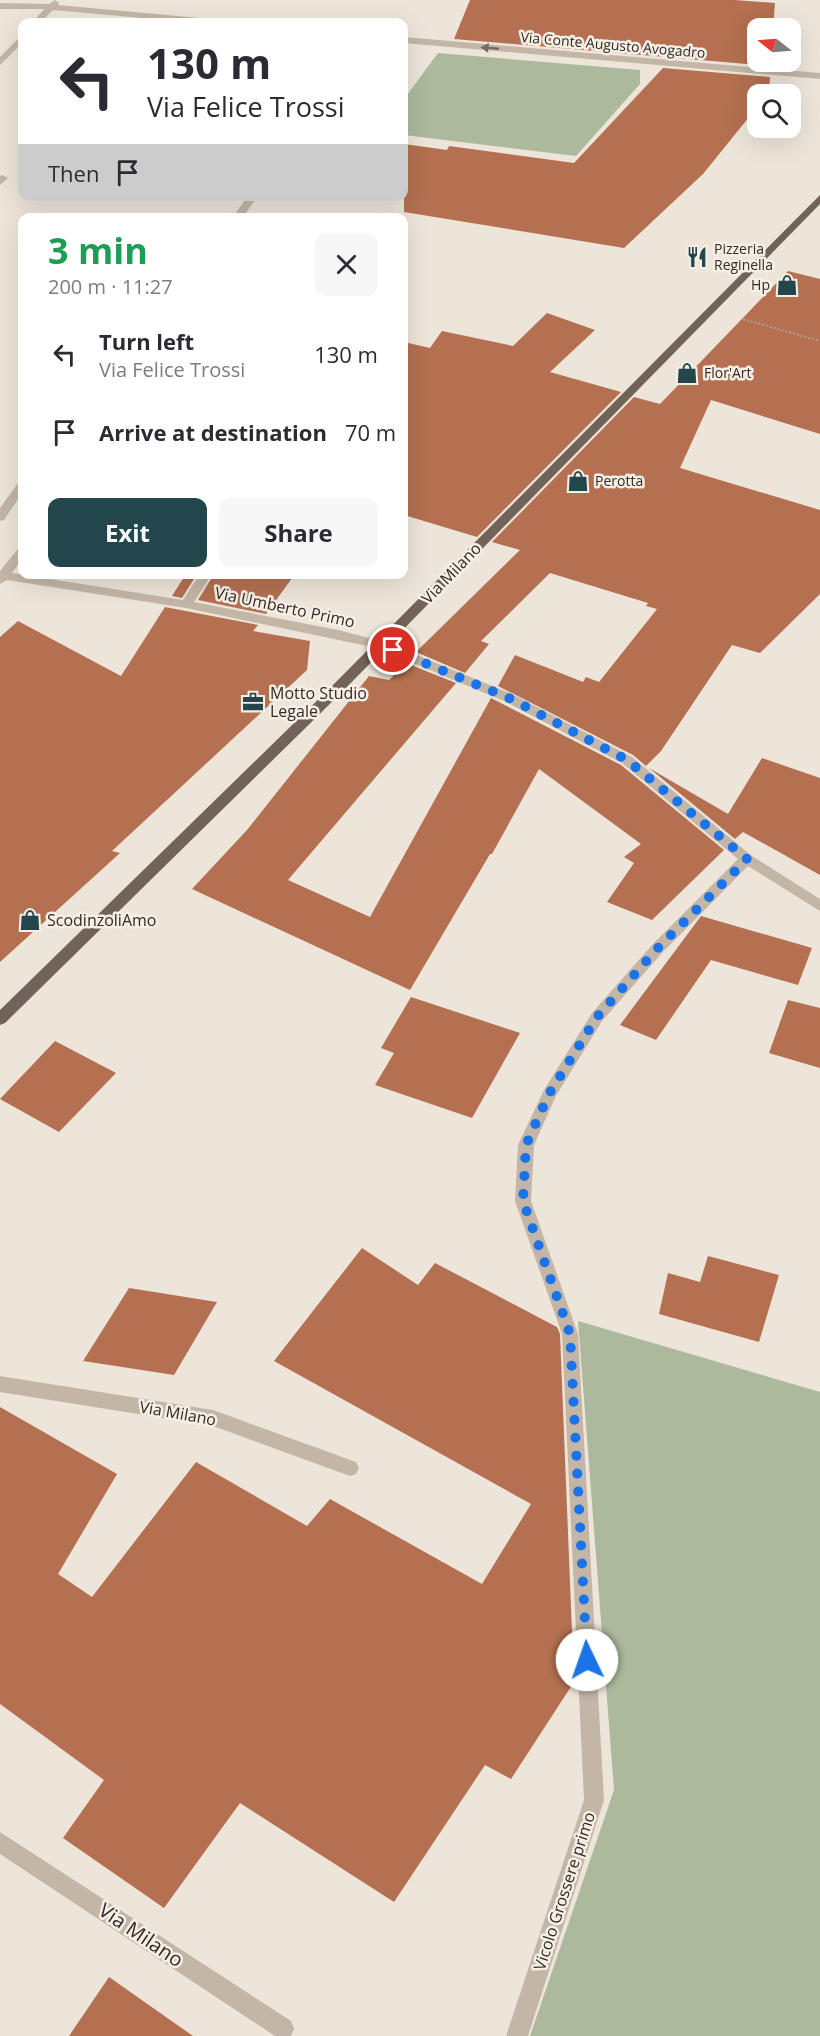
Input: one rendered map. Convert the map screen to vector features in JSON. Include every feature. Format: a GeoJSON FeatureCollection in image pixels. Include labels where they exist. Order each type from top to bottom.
{"type":"FeatureCollection","features":[{"type":"Feature","properties":{"kind":"main road","name":"Via Milano"},"geometry":{"type":"LineString","coordinates":[[0,1019],[381,645],[708,309],[820,198]]}},
{"type":"Feature","properties":{"kind":"street"},"geometry":{"type":"LineString","coordinates":[[41,18],[59,0]]}},
{"type":"Feature","properties":{"kind":"street"},"geometry":{"type":"LineString","coordinates":[[0,6],[51,7],[168,18]]}},
{"type":"Feature","properties":{"kind":"street","name":"Via Conte Augusto Avogadro"},"geometry":{"type":"LineString","coordinates":[[408,40],[820,76]]}},
{"type":"Feature","properties":{"kind":"street"},"geometry":{"type":"LineString","coordinates":[[0,62],[18,42]]}},
{"type":"Feature","properties":{"kind":"street"},"geometry":{"type":"LineString","coordinates":[[0,518],[18,491]]}},
{"type":"Feature","properties":{"kind":"street","name":"Via Umberto Primo"},"geometry":{"type":"LineString","coordinates":[[1,577],[18,557]]}},
{"type":"Feature","properties":{"kind":"street","name":"Via Umberto Primo"},"geometry":{"type":"LineString","coordinates":[[1,577],[186,604],[381,645],[509,698],[627,760],[747,859],[820,906]]}},
{"type":"Feature","properties":{"kind":"street"},"geometry":{"type":"LineString","coordinates":[[186,604],[203,579]]}},
{"type":"Feature","properties":{"kind":"street","name":"Vicolo Grossere primo"},"geometry":{"type":"LineString","coordinates":[[517,2036],[594,1800],[570,1334],[523,1201],[526,1145],[549,1094],[597,1017],[657,949],[747,859]]}},
{"type":"Feature","properties":{"kind":"street","name":"Via Milano"},"geometry":{"type":"LineString","coordinates":[[0,1384],[213,1418],[350,1468]]}},
{"type":"Feature","properties":{"kind":"street","name":"Via Milano"},"geometry":{"type":"LineString","coordinates":[[0,1842],[283,2029]]}},
{"type":"Feature","properties":{"kind":"path"},"geometry":{"type":"LineString","coordinates":[[708,309],[820,341]]}},
{"type":"Feature","properties":{"kind":"green space"},"geometry":{"type":"Polygon","coordinates":[[[438,53],[640,70],[640,84],[576,156],[408,135],[408,94],[438,53]]]}},
{"type":"Feature","properties":{"kind":"green space"},"geometry":{"type":"Polygon","coordinates":[[[578,1321],[820,1392],[820,2036],[530,2036],[614,1790],[578,1321]]]}},
{"type":"Feature","properties":{"kind":"building"},"geometry":{"type":"Polygon","coordinates":[[[470,0],[734,0],[775,3],[774,18],[747,18],[747,64],[454,39],[470,0]]]}},
{"type":"Feature","properties":{"kind":"building"},"geometry":{"type":"Polygon","coordinates":[[[663,68],[770,77],[770,84],[747,84],[747,120],[703,174],[624,248],[404,212],[404,201],[408,201],[408,145],[447,150],[449,146],[574,163],[663,68]]]}},
{"type":"Feature","properties":{"kind":"building"},"geometry":{"type":"Polygon","coordinates":[[[788,271],[820,279],[820,434],[711,400],[680,468],[820,510],[820,594],[760,653],[732,645],[661,751],[646,766],[633,755],[498,686],[515,655],[583,682],[586,677],[599,682],[657,609],[646,606],[648,603],[550,573],[481,641],[489,644],[465,673],[416,652],[520,550],[492,542],[634,397],[660,404],[788,271]]]}},
{"type":"Feature","properties":{"kind":"building"},"geometry":{"type":"Polygon","coordinates":[[[547,313],[595,330],[550,372],[621,392],[477,537],[408,516],[408,343],[430,348],[442,331],[513,346],[547,313]]]}},
{"type":"Feature","properties":{"kind":"building"},"geometry":{"type":"Polygon","coordinates":[[[183,579],[194,579],[182,598],[172,596],[183,579]]]}},
{"type":"Feature","properties":{"kind":"building"},"geometry":{"type":"Polygon","coordinates":[[[211,579],[291,579],[266,614],[198,600],[211,579]]]}},
{"type":"Feature","properties":{"kind":"building"},"geometry":{"type":"Polygon","coordinates":[[[165,607],[258,625],[253,631],[310,641],[307,670],[112,851],[120,853],[0,962],[0,637],[18,621],[121,676],[165,607]]]}},
{"type":"Feature","properties":{"kind":"building"},"geometry":{"type":"Polygon","coordinates":[[[406,663],[456,683],[288,880],[370,917],[491,698],[621,765],[724,850],[652,920],[607,902],[634,863],[624,857],[641,844],[539,769],[492,854],[410,990],[192,889],[247,830],[369,676],[389,680],[406,663]]]}},
{"type":"Feature","properties":{"kind":"building"},"geometry":{"type":"Polygon","coordinates":[[[762,758],[820,778],[820,875],[743,832],[735,839],[649,768],[728,814],[762,758]]]}},
{"type":"Feature","properties":{"kind":"building"},"geometry":{"type":"Polygon","coordinates":[[[701,916],[812,948],[798,985],[711,960],[656,1040],[620,1025],[701,916]]]}},
{"type":"Feature","properties":{"kind":"building"},"geometry":{"type":"Polygon","coordinates":[[[411,997],[520,1033],[472,1118],[375,1085],[394,1053],[381,1048],[411,997]]]}},
{"type":"Feature","properties":{"kind":"building"},"geometry":{"type":"Polygon","coordinates":[[[788,1000],[820,1008],[820,1068],[769,1053],[788,1000]]]}},
{"type":"Feature","properties":{"kind":"building"},"geometry":{"type":"Polygon","coordinates":[[[55,1041],[116,1073],[59,1132],[0,1099],[55,1041]]]}},
{"type":"Feature","properties":{"kind":"building"},"geometry":{"type":"Polygon","coordinates":[[[362,1248],[418,1285],[435,1263],[557,1327],[560,1334],[574,1682],[511,1779],[485,1765],[394,1902],[240,1803],[164,1908],[63,1838],[104,1780],[0,1704],[0,1407],[117,1474],[58,1574],[92,1597],[196,1462],[307,1526],[330,1499],[482,1584],[531,1504],[274,1361],[362,1248]]]}},
{"type":"Feature","properties":{"kind":"building"},"geometry":{"type":"Polygon","coordinates":[[[708,1256],[779,1275],[759,1342],[659,1314],[668,1273],[700,1282],[708,1256]]]}},
{"type":"Feature","properties":{"kind":"building"},"geometry":{"type":"Polygon","coordinates":[[[129,1288],[217,1302],[174,1375],[83,1361],[129,1288]]]}},
{"type":"Feature","properties":{"kind":"building"},"geometry":{"type":"Polygon","coordinates":[[[109,1977],[193,2036],[69,2036],[109,1977]]]}},
{"type":"Feature","properties":{"kind":"place","name":"Pizzeria Reginella"},"geometry":{"type":"Point","coordinates":[697,257]}},
{"type":"Feature","properties":{"kind":"place","name":"Hp"},"geometry":{"type":"Point","coordinates":[787,285]}},
{"type":"Feature","properties":{"kind":"place","name":"Flor'Art"},"geometry":{"type":"Point","coordinates":[687,373]}},
{"type":"Feature","properties":{"kind":"place","name":"Perotta"},"geometry":{"type":"Point","coordinates":[578,481]}},
{"type":"Feature","properties":{"kind":"place","name":"Motto Studio Legale"},"geometry":{"type":"Point","coordinates":[253,702]}},
{"type":"Feature","properties":{"kind":"place","name":"ScodinzoliAmo"},"geometry":{"type":"Point","coordinates":[30,920]}},
{"type":"Feature","properties":{"kind":"route"},"geometry":{"type":"LineString","coordinates":[[393,650],[509,698],[627,760],[747,859],[657,949],[597,1017],[549,1094],[526,1145],[523,1201],[570,1334],[587,1660]]}}]}
